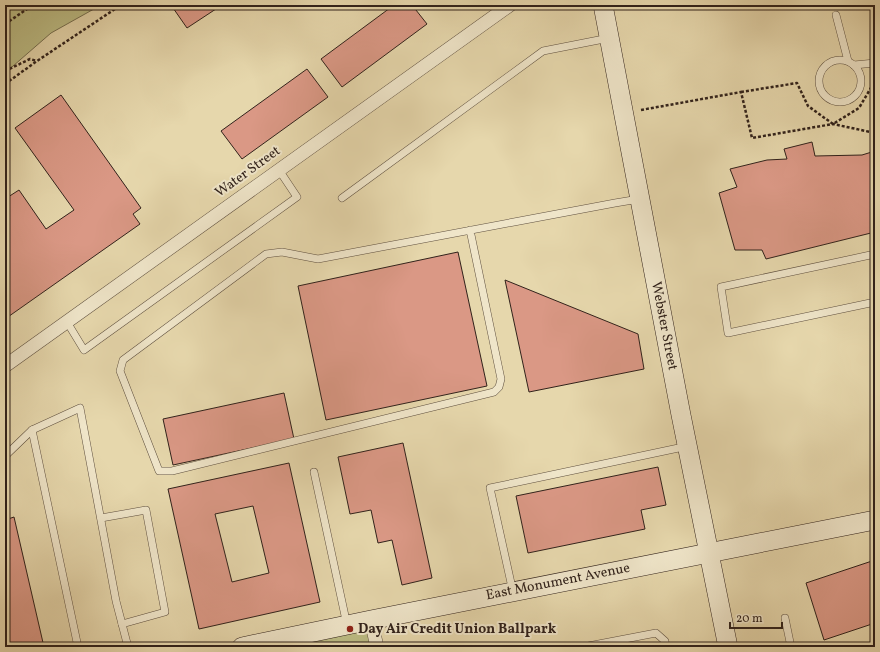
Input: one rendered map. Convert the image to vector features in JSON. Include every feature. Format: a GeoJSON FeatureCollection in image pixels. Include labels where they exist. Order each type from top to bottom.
{"type":"FeatureCollection","features":[{"type":"Feature","properties":{"kind":"street","name":"Water Street"},"geometry":{"type":"LineString","coordinates":[[5,366],[510,5]]}},
{"type":"Feature","properties":{"kind":"street","name":"Webster Street"},"geometry":{"type":"LineString","coordinates":[[603,5],[639,199],[728,647]]}},
{"type":"Feature","properties":{"kind":"street","name":"East Monument Avenue"},"geometry":{"type":"LineString","coordinates":[[242,647],[709,552],[875,520]]}},
{"type":"Feature","properties":{"kind":"street"},"geometry":{"type":"LineString","coordinates":[[371,620],[377,647]]}},
{"type":"Feature","properties":{"kind":"lane"},"geometry":{"type":"LineString","coordinates":[[836,15],[851,63],[858,70],[862,83],[856,96],[851,100],[844,102],[837,103],[830,100],[820,90],[819,76],[827,64],[834,61],[851,63],[875,63]]}},
{"type":"Feature","properties":{"kind":"lane"},"geometry":{"type":"LineString","coordinates":[[342,198],[543,51],[609,38]]}},
{"type":"Feature","properties":{"kind":"lane"},"geometry":{"type":"LineString","coordinates":[[67,322],[84,350],[297,197],[279,170]]}},
{"type":"Feature","properties":{"kind":"lane"},"geometry":{"type":"LineString","coordinates":[[470,230],[501,379],[499,387],[494,392],[172,471],[159,471],[120,371],[123,360],[266,254],[282,252],[318,259],[470,230],[639,199]]}},
{"type":"Feature","properties":{"kind":"lane"},"geometry":{"type":"LineString","coordinates":[[875,254],[721,287],[728,333],[875,302]]}},
{"type":"Feature","properties":{"kind":"lane"},"geometry":{"type":"LineString","coordinates":[[5,456],[32,430],[80,408],[116,601],[128,647]]}},
{"type":"Feature","properties":{"kind":"lane"},"geometry":{"type":"LineString","coordinates":[[32,430],[78,647]]}},
{"type":"Feature","properties":{"kind":"lane"},"geometry":{"type":"LineString","coordinates":[[512,592],[490,488],[688,446]]}},
{"type":"Feature","properties":{"kind":"lane"},"geometry":{"type":"LineString","coordinates":[[314,472],[347,625]]}},
{"type":"Feature","properties":{"kind":"lane"},"geometry":{"type":"LineString","coordinates":[[101,518],[146,510],[165,612],[122,624]]}},
{"type":"Feature","properties":{"kind":"lane"},"geometry":{"type":"LineString","coordinates":[[786,618],[791,647]]}},
{"type":"Feature","properties":{"kind":"lane"},"geometry":{"type":"LineString","coordinates":[[583,647],[656,633],[665,641],[666,647]]}},
{"type":"Feature","properties":{"kind":"path"},"geometry":{"type":"LineString","coordinates":[[5,24],[33,5]]}},
{"type":"Feature","properties":{"kind":"path"},"geometry":{"type":"LineString","coordinates":[[5,84],[121,5]]}},
{"type":"Feature","properties":{"kind":"path"},"geometry":{"type":"LineString","coordinates":[[5,71],[30,58],[37,61]]}},
{"type":"Feature","properties":{"kind":"path"},"geometry":{"type":"LineString","coordinates":[[624,113],[797,82],[808,106],[833,124],[875,133]]}},
{"type":"Feature","properties":{"kind":"path"},"geometry":{"type":"LineString","coordinates":[[741,92],[752,138],[833,124],[859,108],[872,86],[875,86]]}},
{"type":"Feature","properties":{"kind":"green space"},"geometry":{"type":"Polygon","coordinates":[[[5,5],[101,5],[51,33],[5,73],[5,5]]]}},
{"type":"Feature","properties":{"kind":"green space","name":"Day Air Credit Union Ballpark"},"geometry":{"type":"Polygon","coordinates":[[[371,620],[377,647],[247,647],[371,620]]]}},
{"type":"Feature","properties":{"kind":"building"},"geometry":{"type":"Polygon","coordinates":[[[171,5],[222,5],[187,28],[171,5]]]}},
{"type":"Feature","properties":{"kind":"building"},"geometry":{"type":"Polygon","coordinates":[[[394,5],[412,5],[427,24],[342,87],[321,59],[394,5]]]}},
{"type":"Feature","properties":{"kind":"building"},"geometry":{"type":"Polygon","coordinates":[[[307,69],[328,97],[242,159],[221,131],[307,69]]]}},
{"type":"Feature","properties":{"kind":"building"},"geometry":{"type":"Polygon","coordinates":[[[61,95],[141,208],[133,214],[140,224],[5,319],[5,199],[19,190],[46,229],[74,210],[15,128],[61,95]]]}},
{"type":"Feature","properties":{"kind":"building"},"geometry":{"type":"Polygon","coordinates":[[[812,142],[815,156],[862,155],[875,151],[875,232],[766,259],[762,250],[735,250],[719,193],[737,187],[730,169],[767,160],[787,159],[784,149],[812,142]]]}},
{"type":"Feature","properties":{"kind":"building"},"geometry":{"type":"Polygon","coordinates":[[[458,252],[487,386],[326,420],[298,286],[458,252]]]}},
{"type":"Feature","properties":{"kind":"building"},"geometry":{"type":"Polygon","coordinates":[[[505,280],[638,334],[644,369],[529,392],[505,280]]]}},
{"type":"Feature","properties":{"kind":"building"},"geometry":{"type":"Polygon","coordinates":[[[284,393],[294,439],[173,465],[163,419],[284,393]]]}},
{"type":"Feature","properties":{"kind":"building"},"geometry":{"type":"Polygon","coordinates":[[[403,443],[432,578],[402,585],[392,540],[378,543],[371,510],[350,514],[338,457],[403,443]]]}},
{"type":"Feature","properties":{"kind":"building"},"geometry":{"type":"Polygon","coordinates":[[[289,463],[320,602],[199,629],[168,489],[289,463]],[[253,506],[215,514],[232,582],[269,573],[253,506]]]}},
{"type":"Feature","properties":{"kind":"building"},"geometry":{"type":"Polygon","coordinates":[[[658,467],[666,505],[641,510],[645,529],[528,553],[516,496],[658,467]]]}},
{"type":"Feature","properties":{"kind":"building"},"geometry":{"type":"Polygon","coordinates":[[[14,517],[44,647],[5,647],[5,520],[14,517]]]}},
{"type":"Feature","properties":{"kind":"building"},"geometry":{"type":"Polygon","coordinates":[[[875,560],[875,623],[824,640],[806,583],[875,560]]]}},
{"type":"Feature","properties":{"kind":"place","name":"Day Air Credit Union Ballpark"},"geometry":{"type":"Point","coordinates":[350,629]}}]}
